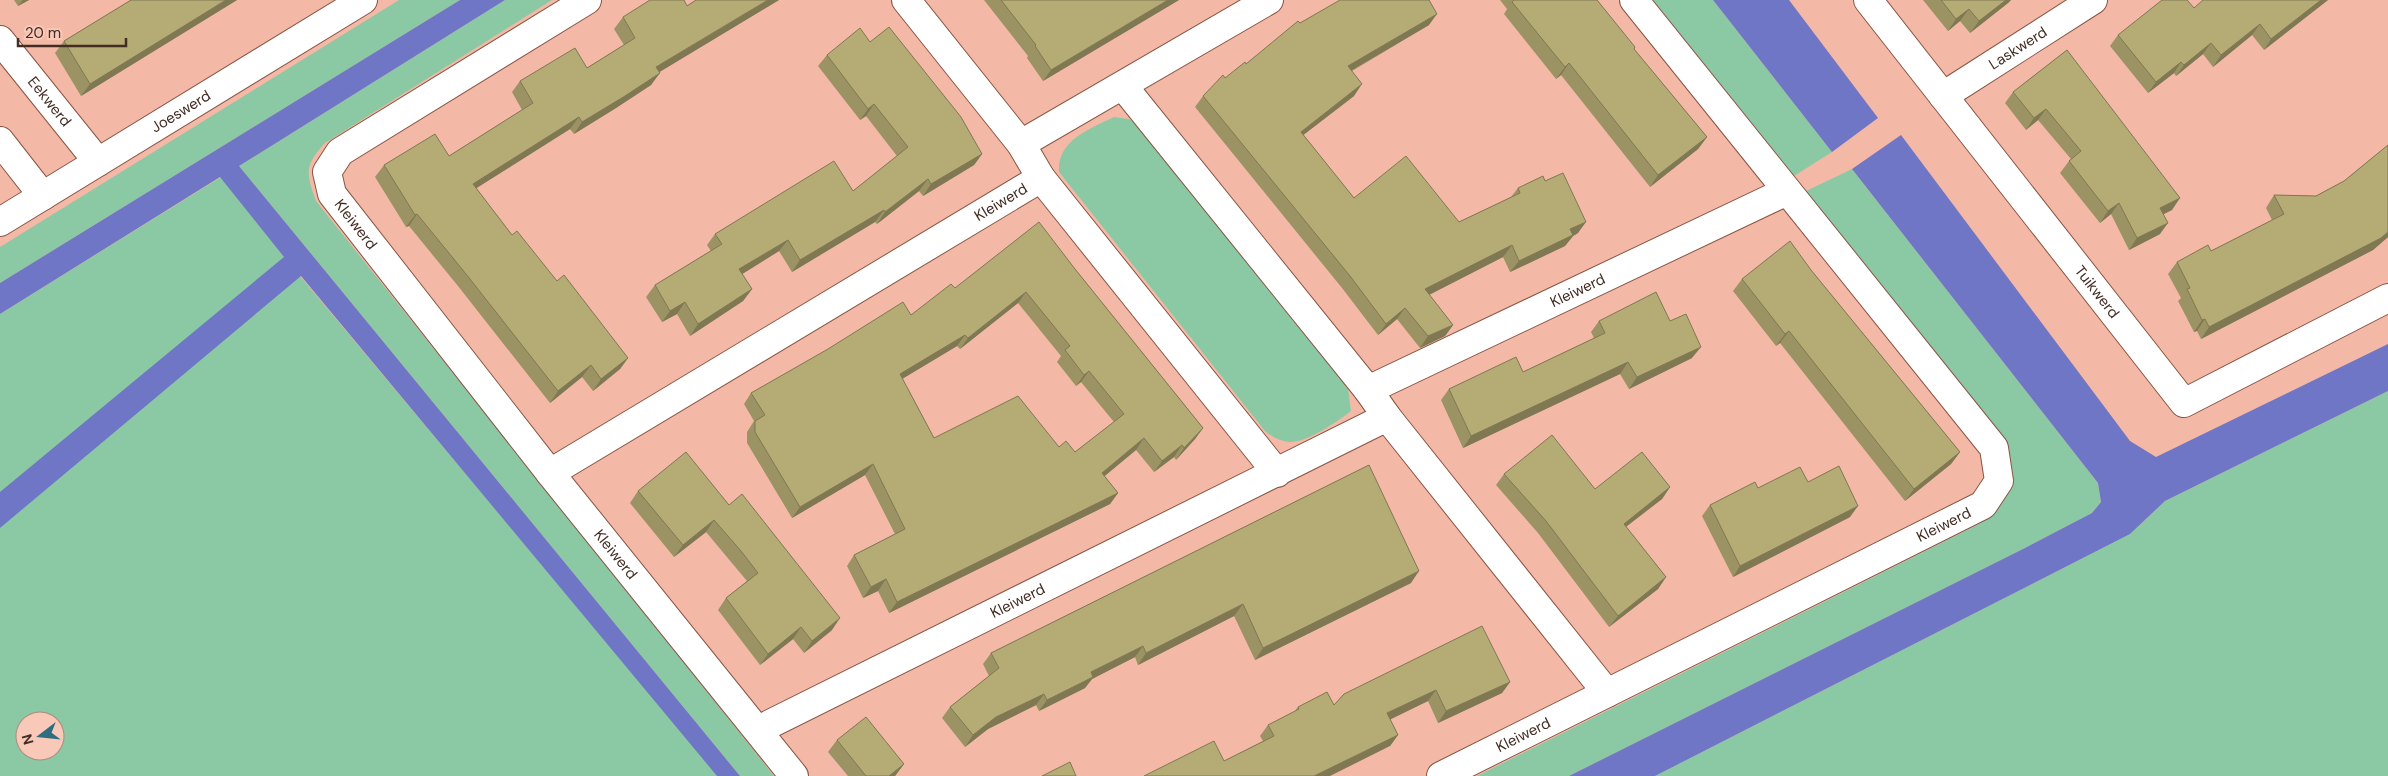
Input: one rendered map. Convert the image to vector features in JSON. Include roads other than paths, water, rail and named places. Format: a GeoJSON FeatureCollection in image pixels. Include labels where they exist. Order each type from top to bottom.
{"type":"FeatureCollection","features":[{"type":"Feature","properties":{"kind":"street","name":"Joeswerd"},"geometry":{"type":"LineString","coordinates":[[0,222],[362,0]]}},
{"type":"Feature","properties":{"kind":"street","name":"Kleiwerd"},"geometry":{"type":"LineString","coordinates":[[587,0],[340,152],[327,172],[332,194],[550,473],[794,776]]}},
{"type":"Feature","properties":{"kind":"street","name":"Kleiwerd"},"geometry":{"type":"LineString","coordinates":[[906,0],[1021,144],[1041,178],[1277,473]]}},
{"type":"Feature","properties":{"kind":"street"},"geometry":{"type":"LineString","coordinates":[[1021,144],[1269,0]]}},
{"type":"Feature","properties":{"kind":"street","name":"Kleiwerd"},"geometry":{"type":"LineString","coordinates":[[1441,776],[1983,505],[1999,481],[1994,448],[1634,0]]}},
{"type":"Feature","properties":{"kind":"street","name":"Tuikwerd"},"geometry":{"type":"LineString","coordinates":[[1868,0],[2184,403],[2388,298]]}},
{"type":"Feature","properties":{"kind":"street","name":"Laskwerd"},"geometry":{"type":"LineString","coordinates":[[1943,96],[2093,0]]}},
{"type":"Feature","properties":{"kind":"street","name":"Eekwerd"},"geometry":{"type":"LineString","coordinates":[[0,40],[98,162]]}},
{"type":"Feature","properties":{"kind":"street"},"geometry":{"type":"LineString","coordinates":[[1123,86],[1368,390],[1387,417],[1607,692]]}},
{"type":"Feature","properties":{"kind":"street"},"geometry":{"type":"LineString","coordinates":[[0,141],[43,196]]}},
{"type":"Feature","properties":{"kind":"street","name":"Kleiwerd"},"geometry":{"type":"LineString","coordinates":[[550,473],[1041,178]]}},
{"type":"Feature","properties":{"kind":"street","name":"Kleiwerd"},"geometry":{"type":"LineString","coordinates":[[1368,390],[1787,190]]}},
{"type":"Feature","properties":{"kind":"street","name":"Kleiwerd"},"geometry":{"type":"LineString","coordinates":[[758,730],[1387,417]]}},
{"type":"Feature","properties":{"kind":"water"},"geometry":{"type":"Polygon","coordinates":[[[460,0],[505,0],[239,166],[740,776],[717,776],[301,276],[0,528],[0,492],[284,257],[220,177],[0,314],[0,283],[460,0]]]}},
{"type":"Feature","properties":{"kind":"water"},"geometry":{"type":"Polygon","coordinates":[[[1713,0],[1789,0],[1878,118],[1832,152],[1713,0]]]}},
{"type":"Feature","properties":{"kind":"water"},"geometry":{"type":"Polygon","coordinates":[[[1901,135],[2130,441],[2156,457],[2388,344],[2388,391],[2165,501],[2130,534],[1655,776],[1569,776],[2025,548],[2092,513],[2101,502],[2098,483],[1852,169],[1901,135]]]}}]}
